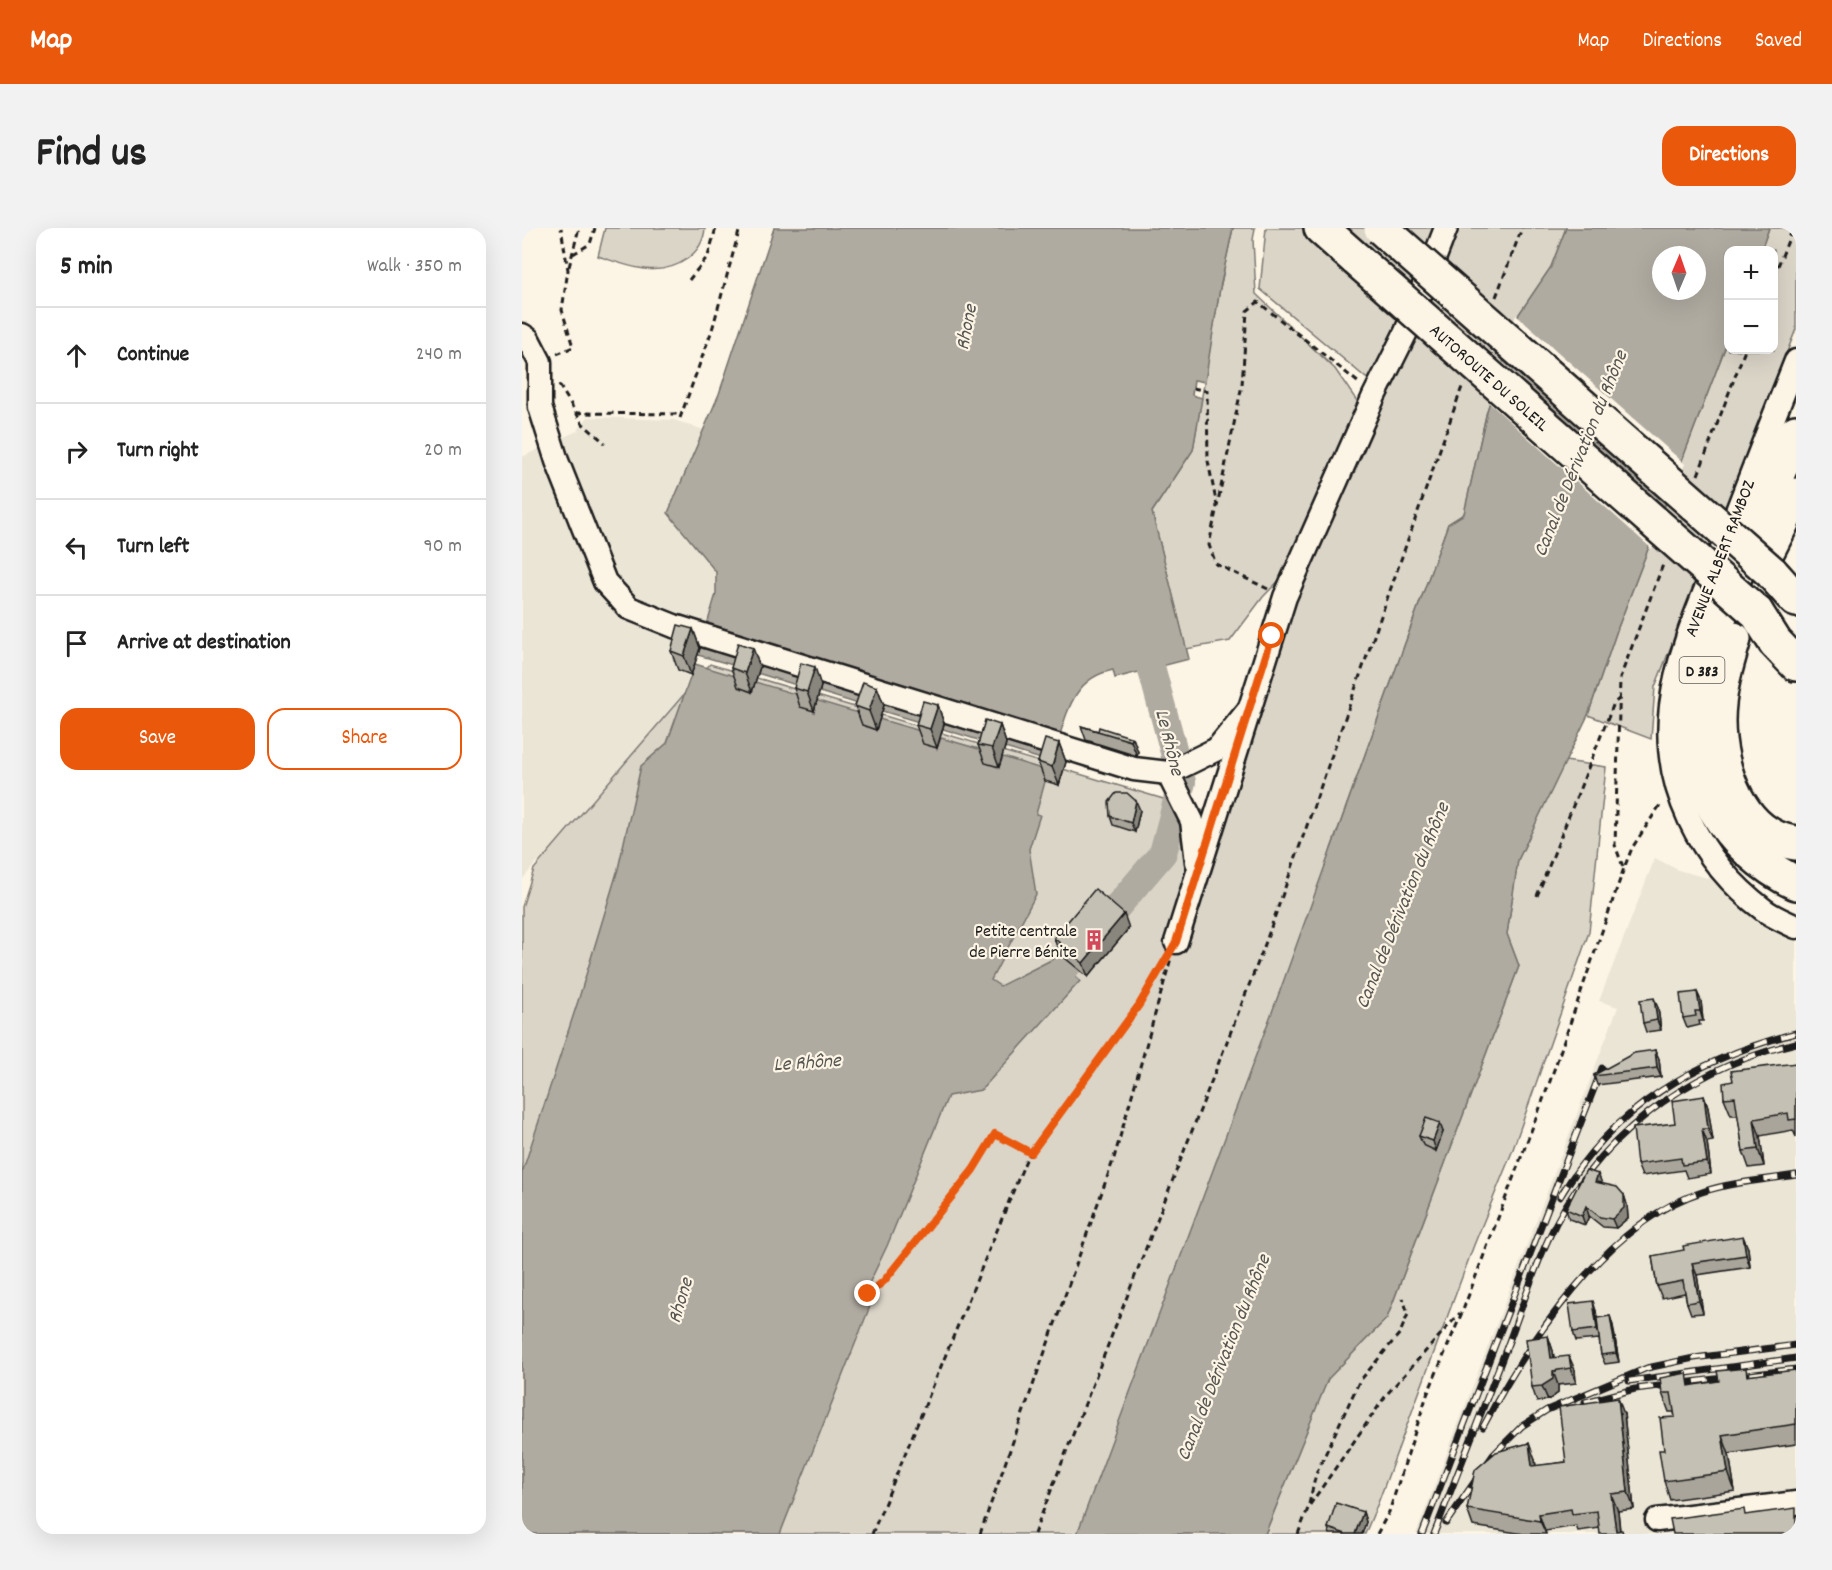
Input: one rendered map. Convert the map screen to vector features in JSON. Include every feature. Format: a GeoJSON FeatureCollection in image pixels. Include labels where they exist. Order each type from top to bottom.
{"type":"FeatureCollection","features":[{"type":"Feature","properties":{"kind":"highway","name":"AUTOROUTE DU SOLEIL"},"geometry":{"type":"LineString","coordinates":[[1321,228],[1756,612],[1785,630],[1796,642]]}},
{"type":"Feature","properties":{"kind":"highway"},"geometry":{"type":"LineString","coordinates":[[1381,228],[1784,580],[1796,600]]}},
{"type":"Feature","properties":{"kind":"highway","name":"D 383"},"geometry":{"type":"LineString","coordinates":[[1796,432],[1763,505],[1714,632],[1699,683],[1693,717],[1698,766],[1720,819],[1756,859],[1796,883]]}},
{"type":"Feature","properties":{"kind":"highway"},"geometry":{"type":"LineString","coordinates":[[1796,495],[1773,536],[1738,625],[1721,690],[1718,719],[1723,760],[1733,789],[1744,810],[1766,833],[1796,843]]}},
{"type":"Feature","properties":{"kind":"highway"},"geometry":{"type":"LineString","coordinates":[[1756,612],[1775,642],[1796,664]]}},
{"type":"Feature","properties":{"kind":"street"},"geometry":{"type":"LineString","coordinates":[[1176,942],[1285,597],[1374,396],[1406,332],[1446,228]]}},
{"type":"Feature","properties":{"kind":"street"},"geometry":{"type":"LineString","coordinates":[[522,335],[528,339],[540,362],[540,407],[557,461],[605,582],[628,608],[674,626],[1134,769],[1168,773],[1217,749],[1247,712]]}},
{"type":"Feature","properties":{"kind":"street","name":"AVENUE ALBERT RAMBOZ"},"geometry":{"type":"LineString","coordinates":[[1796,361],[1697,612],[1679,666],[1671,706],[1670,742],[1675,782],[1699,840],[1717,866],[1765,911],[1796,927]]}},
{"type":"Feature","properties":{"kind":"street"},"geometry":{"type":"LineString","coordinates":[[1168,773],[1192,821],[1198,868]]}},
{"type":"Feature","properties":{"kind":"street"},"geometry":{"type":"LineString","coordinates":[[1657,1520],[1796,1503]]}},
{"type":"Feature","properties":{"kind":"path"},"geometry":{"type":"LineString","coordinates":[[561,228],[568,270]]}},
{"type":"Feature","properties":{"kind":"path"},"geometry":{"type":"LineString","coordinates":[[579,228],[568,270],[562,310],[573,347],[540,362],[556,379],[583,424],[604,443]]}},
{"type":"Feature","properties":{"kind":"path"},"geometry":{"type":"LineString","coordinates":[[573,254],[590,244],[595,228]]}},
{"type":"Feature","properties":{"kind":"path"},"geometry":{"type":"LineString","coordinates":[[689,280],[708,256],[716,228]]}},
{"type":"Feature","properties":{"kind":"path"},"geometry":{"type":"LineString","coordinates":[[576,413],[681,416],[712,330],[740,228]]}},
{"type":"Feature","properties":{"kind":"path"},"geometry":{"type":"LineString","coordinates":[[1493,304],[1522,228]]}},
{"type":"Feature","properties":{"kind":"path"},"geometry":{"type":"LineString","coordinates":[[1778,264],[1793,228]]}},
{"type":"Feature","properties":{"kind":"path"},"geometry":{"type":"LineString","coordinates":[[1285,597],[1216,564],[1209,545],[1242,385],[1247,311],[1258,302],[1374,396]]}},
{"type":"Feature","properties":{"kind":"path"},"geometry":{"type":"LineString","coordinates":[[1695,481],[1743,354]]}},
{"type":"Feature","properties":{"kind":"path"},"geometry":{"type":"LineString","coordinates":[[1034,1534],[1264,947],[1465,379]]}},
{"type":"Feature","properties":{"kind":"path"},"geometry":{"type":"LineString","coordinates":[[1193,388],[1207,391],[1208,461],[1218,508]]}},
{"type":"Feature","properties":{"kind":"path"},"geometry":{"type":"LineString","coordinates":[[1624,868],[1616,845],[1620,678],[1666,558]]}},
{"type":"Feature","properties":{"kind":"path"},"geometry":{"type":"LineString","coordinates":[[1537,896],[1614,703],[1618,699]]}},
{"type":"Feature","properties":{"kind":"path"},"geometry":{"type":"LineString","coordinates":[[1377,1534],[1389,1512],[1427,1395],[1463,1310],[1550,1084],[1624,868],[1632,848],[1675,782]]}},
{"type":"Feature","properties":{"kind":"path"},"geometry":{"type":"LineString","coordinates":[[872,1534],[1031,1153],[1139,1005],[1176,942]]}},
{"type":"Feature","properties":{"kind":"path"},"geometry":{"type":"LineString","coordinates":[[980,1534],[1114,1158],[1176,942]]}},
{"type":"Feature","properties":{"kind":"path"},"geometry":{"type":"LineString","coordinates":[[868,1294],[884,1281],[973,1170],[995,1134],[1031,1153]]}},
{"type":"Feature","properties":{"kind":"path"},"geometry":{"type":"LineString","coordinates":[[1298,1534],[1309,1506],[1316,1474],[1359,1382],[1400,1333],[1408,1314],[1403,1298]]}},
{"type":"Feature","properties":{"kind":"path"},"geometry":{"type":"LineString","coordinates":[[1309,1506],[1388,1394],[1463,1310]]}},
{"type":"Feature","properties":{"kind":"shaded area"},"geometry":{"type":"Polygon","coordinates":[[[605,228],[705,228],[702,242],[687,259],[666,268],[643,269],[598,256],[605,228]]]}},
{"type":"Feature","properties":{"kind":"shaded area"},"geometry":{"type":"Polygon","coordinates":[[[1233,228],[1255,228],[1253,240],[1256,294],[1335,369],[1359,404],[1289,570],[1263,597],[1230,641],[1186,649],[1152,512],[1193,450],[1220,288],[1233,228]]]}},
{"type":"Feature","properties":{"kind":"shaded area"},"geometry":{"type":"Polygon","coordinates":[[[1266,228],[1566,228],[1551,267],[1519,314],[1487,411],[1464,514],[1448,524],[1331,849],[1190,1534],[522,1534],[522,907],[534,869],[710,664],[1224,817],[1288,616],[1385,394],[1260,289],[1266,228]]]}},
{"type":"Feature","properties":{"kind":"shaded area"},"geometry":{"type":"Polygon","coordinates":[[[1769,228],[1796,228],[1796,329],[1655,687],[1651,739],[1588,715],[1617,630],[1724,350],[1724,354],[1778,354],[1778,246],[1762,246],[1769,228]]]}},
{"type":"Feature","properties":{"kind":"shaded area"},"geometry":{"type":"Polygon","coordinates":[[[588,417],[674,420],[704,430],[668,513],[716,571],[716,594],[667,743],[535,864],[522,880],[522,457],[577,431],[588,417]]]}},
{"type":"Feature","properties":{"kind":"shaded area"},"geometry":{"type":"Polygon","coordinates":[[[1565,761],[1606,767],[1589,932],[1512,1152],[1474,1245],[1378,1503],[1365,1534],[1265,1534],[1328,1378],[1387,1318],[1519,966],[1507,934],[1518,860],[1565,761]]]}},
{"type":"Feature","properties":{"kind":"shaded area"},"geometry":{"type":"Polygon","coordinates":[[[1655,858],[1678,870],[1711,879],[1738,906],[1775,930],[1796,940],[1796,1534],[1416,1534],[1618,1007],[1599,1001],[1655,858]]]}},
{"type":"Feature","properties":{"kind":"water","name":"Rhone"},"geometry":{"type":"Polygon","coordinates":[[[774,228],[1233,228],[1220,288],[1205,382],[1194,380],[1192,395],[1202,398],[1193,450],[1152,512],[1189,659],[1115,678],[1113,670],[1098,675],[1086,683],[1070,705],[1051,762],[1005,748],[1007,742],[991,744],[943,729],[943,722],[929,725],[882,711],[882,704],[868,707],[820,692],[822,679],[806,688],[757,673],[760,666],[743,668],[698,655],[716,594],[716,572],[668,513],[719,394],[774,228]]]}},
{"type":"Feature","properties":{"kind":"water","name":"Canal de Dérivation du Rhône"},"geometry":{"type":"Polygon","coordinates":[[[1566,228],[1769,228],[1762,246],[1724,246],[1724,350],[1617,630],[1588,715],[1518,860],[1507,934],[1519,966],[1387,1318],[1328,1379],[1265,1534],[1077,1534],[1281,988],[1448,524],[1464,514],[1487,411],[1519,314],[1551,267],[1566,228]]]}},
{"type":"Feature","properties":{"kind":"water","name":"Rhone"},"geometry":{"type":"Polygon","coordinates":[[[695,664],[741,678],[738,687],[751,692],[755,682],[865,715],[862,725],[876,730],[879,719],[927,733],[937,748],[941,738],[989,752],[999,767],[1003,757],[1048,771],[1036,814],[1040,815],[1029,849],[1036,894],[991,980],[1000,986],[1055,958],[1080,981],[981,1090],[948,1096],[887,1246],[865,1292],[874,1296],[780,1534],[522,1534],[522,1173],[618,869],[641,766],[667,743],[695,664]]]}},
{"type":"Feature","properties":{"kind":"pier"},"geometry":{"type":"Polygon","coordinates":[[[1516,315],[1685,464],[1669,504],[1502,356],[1516,315]]]}},
{"type":"Feature","properties":{"kind":"pier"},"geometry":{"type":"Polygon","coordinates":[[[1501,361],[1667,509],[1652,549],[1487,401],[1501,361]]]}},
{"type":"Feature","properties":{"kind":"building"},"geometry":{"type":"Polygon","coordinates":[[[678,625],[693,629],[684,656],[671,651],[678,625]]]}},
{"type":"Feature","properties":{"kind":"building"},"geometry":{"type":"Polygon","coordinates":[[[738,643],[753,648],[745,673],[731,668],[738,643]]]}},
{"type":"Feature","properties":{"kind":"building"},"geometry":{"type":"Polygon","coordinates":[[[801,663],[815,667],[807,692],[794,688],[801,663]]]}},
{"type":"Feature","properties":{"kind":"building"},"geometry":{"type":"Polygon","coordinates":[[[863,682],[877,687],[869,711],[855,706],[863,682]]]}},
{"type":"Feature","properties":{"kind":"building"},"geometry":{"type":"Polygon","coordinates":[[[923,701],[938,705],[930,729],[916,725],[923,701]]]}},
{"type":"Feature","properties":{"kind":"building"},"geometry":{"type":"Polygon","coordinates":[[[985,720],[1000,725],[992,748],[978,745],[985,720]]]}},
{"type":"Feature","properties":{"kind":"building"},"geometry":{"type":"Polygon","coordinates":[[[1081,726],[1098,731],[1099,727],[1133,738],[1131,741],[1081,726]]]}},
{"type":"Feature","properties":{"kind":"building"},"geometry":{"type":"Polygon","coordinates":[[[1045,739],[1059,743],[1052,767],[1038,762],[1045,739]]]}},
{"type":"Feature","properties":{"kind":"building"},"geometry":{"type":"Polygon","coordinates":[[[1116,793],[1127,793],[1136,801],[1131,823],[1110,816],[1109,802],[1116,793]]]}},
{"type":"Feature","properties":{"kind":"building"},"geometry":{"type":"Polygon","coordinates":[[[1095,889],[1124,914],[1083,963],[1054,938],[1095,889]]]}},
{"type":"Feature","properties":{"kind":"building"},"geometry":{"type":"Polygon","coordinates":[[[1697,992],[1700,1011],[1695,1011],[1696,1016],[1683,1018],[1680,994],[1697,992]]]}},
{"type":"Feature","properties":{"kind":"building"},"geometry":{"type":"Polygon","coordinates":[[[1654,998],[1657,1020],[1643,1023],[1640,1000],[1654,998]]]}},
{"type":"Feature","properties":{"kind":"building"},"geometry":{"type":"Polygon","coordinates":[[[1655,1050],[1657,1068],[1594,1076],[1634,1053],[1655,1050]]]}},
{"type":"Feature","properties":{"kind":"building"},"geometry":{"type":"Polygon","coordinates":[[[1796,1063],[1796,1119],[1789,1120],[1788,1113],[1754,1119],[1758,1149],[1743,1151],[1735,1097],[1724,1098],[1723,1083],[1733,1081],[1731,1071],[1796,1063]]]}},
{"type":"Feature","properties":{"kind":"building"},"geometry":{"type":"Polygon","coordinates":[[[1704,1096],[1708,1129],[1702,1129],[1707,1162],[1682,1165],[1681,1158],[1637,1164],[1633,1128],[1675,1123],[1672,1101],[1704,1096]]]}},
{"type":"Feature","properties":{"kind":"building"},"geometry":{"type":"Polygon","coordinates":[[[1426,1118],[1440,1123],[1433,1141],[1419,1136],[1426,1118]]]}},
{"type":"Feature","properties":{"kind":"building"},"geometry":{"type":"Polygon","coordinates":[[[1586,1170],[1598,1174],[1595,1182],[1617,1187],[1624,1195],[1624,1208],[1612,1219],[1600,1217],[1586,1206],[1582,1216],[1566,1209],[1586,1170]]]}},
{"type":"Feature","properties":{"kind":"building"},"geometry":{"type":"Polygon","coordinates":[[[1743,1236],[1746,1255],[1692,1263],[1699,1301],[1687,1303],[1683,1281],[1657,1286],[1652,1256],[1684,1250],[1683,1246],[1743,1236]]]}},
{"type":"Feature","properties":{"kind":"building"},"geometry":{"type":"Polygon","coordinates":[[[1593,1301],[1597,1329],[1573,1332],[1569,1304],[1593,1301]]]}},
{"type":"Feature","properties":{"kind":"building"},"geometry":{"type":"Polygon","coordinates":[[[1610,1316],[1616,1353],[1601,1355],[1597,1318],[1610,1316]]]}},
{"type":"Feature","properties":{"kind":"building"},"geometry":{"type":"Polygon","coordinates":[[[1548,1336],[1551,1358],[1569,1356],[1571,1368],[1553,1371],[1553,1379],[1542,1386],[1532,1387],[1526,1339],[1548,1336]]]}},
{"type":"Feature","properties":{"kind":"building"},"geometry":{"type":"Polygon","coordinates":[[[1746,1368],[1747,1376],[1796,1370],[1796,1424],[1722,1435],[1728,1472],[1664,1481],[1659,1450],[1664,1450],[1660,1418],[1675,1417],[1671,1393],[1662,1393],[1660,1378],[1687,1373],[1689,1386],[1719,1381],[1717,1371],[1746,1368]]]}},
{"type":"Feature","properties":{"kind":"building"},"geometry":{"type":"Polygon","coordinates":[[[1618,1398],[1628,1492],[1611,1494],[1616,1531],[1622,1530],[1623,1534],[1600,1534],[1597,1511],[1572,1514],[1571,1509],[1539,1514],[1540,1521],[1467,1509],[1475,1470],[1496,1452],[1529,1443],[1532,1466],[1566,1462],[1559,1407],[1618,1398]]]}},
{"type":"Feature","properties":{"kind":"building"},"geometry":{"type":"Polygon","coordinates":[[[1336,1503],[1363,1512],[1355,1534],[1346,1534],[1328,1528],[1336,1503]]]}},
{"type":"Feature","properties":{"kind":"building"},"geometry":{"type":"Polygon","coordinates":[[[1796,1508],[1796,1534],[1673,1534],[1670,1519],[1744,1509],[1745,1515],[1796,1508]]]}},
{"type":"Feature","properties":{"kind":"waterway","name":"Le Rhône"},"geometry":{"type":"LineString","coordinates":[[1041,996],[1163,853],[1182,782],[1146,648],[1133,634]]}},
{"type":"Feature","properties":{"kind":"railway"},"geometry":{"type":"LineString","coordinates":[[1560,1197],[1581,1165],[1605,1137],[1632,1112],[1661,1091],[1725,1057],[1796,1033]]}},
{"type":"Feature","properties":{"kind":"railway"},"geometry":{"type":"LineString","coordinates":[[1434,1534],[1547,1242],[1566,1205],[1590,1171],[1617,1140],[1648,1113],[1681,1090],[1718,1070],[1796,1043]]}},
{"type":"Feature","properties":{"kind":"railway"},"geometry":{"type":"LineString","coordinates":[[1422,1534],[1602,1068]]}},
{"type":"Feature","properties":{"kind":"railway"},"geometry":{"type":"LineString","coordinates":[[1483,1427],[1501,1394],[1547,1323],[1603,1257],[1634,1229],[1667,1207],[1702,1192],[1796,1175]]}},
{"type":"Feature","properties":{"kind":"railway"},"geometry":{"type":"LineString","coordinates":[[1446,1523],[1493,1455],[1522,1426],[1547,1410],[1647,1368],[1694,1358],[1796,1345]]}},
{"type":"Feature","properties":{"kind":"railway"},"geometry":{"type":"LineString","coordinates":[[1629,1381],[1796,1358]]}},
{"type":"Feature","properties":{"kind":"railway"},"geometry":{"type":"LineString","coordinates":[[1585,1402],[1635,1389],[1796,1369]]}},
{"type":"Feature","properties":{"kind":"place","name":"Petite centrale de Pierre Bénite"},"geometry":{"type":"Point","coordinates":[1094,940]}},
{"type":"Feature","properties":{"kind":"route"},"geometry":{"type":"LineString","coordinates":[[868,1294],[884,1281],[973,1170],[995,1134],[1031,1153],[1139,1005],[1176,942],[1272,636]]}}]}
